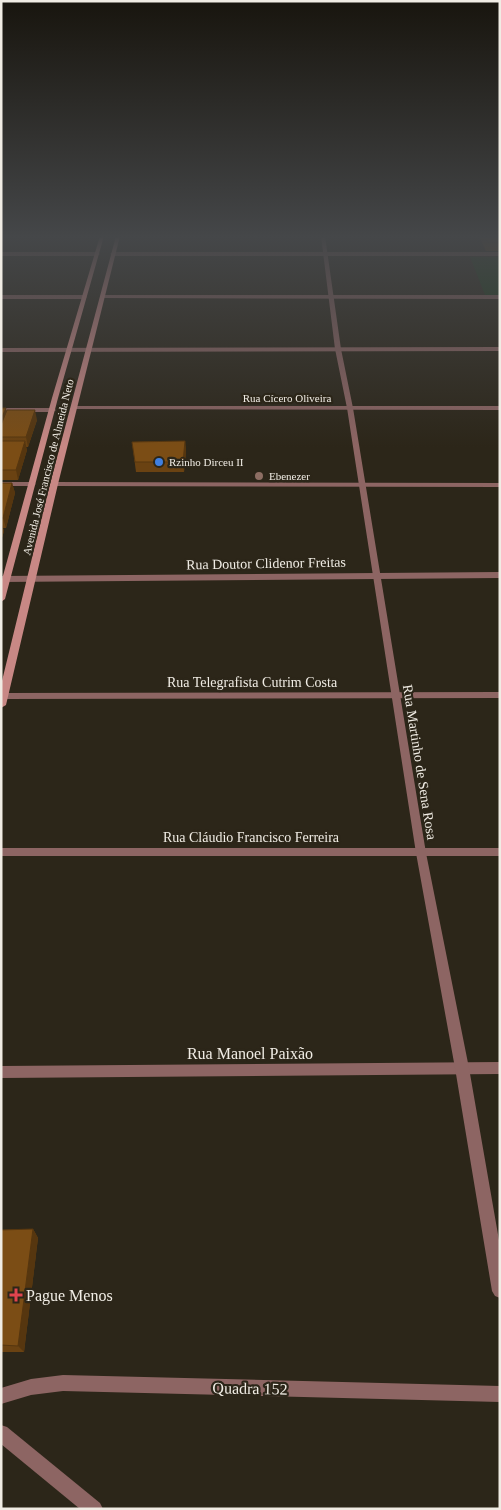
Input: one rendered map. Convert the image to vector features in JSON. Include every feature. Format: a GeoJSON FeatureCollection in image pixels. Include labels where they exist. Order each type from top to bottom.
{"type":"FeatureCollection","features":[{"type":"Feature","properties":{"kind":"main road","name":"Avenida José Francisco de Almeida Neto"},"geometry":{"type":"LineString","coordinates":[[1,598],[4,579],[81,306]]}},
{"type":"Feature","properties":{"kind":"main road","name":"Avenida José Francisco de Almeida Neto"},"geometry":{"type":"LineString","coordinates":[[2,700],[54,484],[100,306]]}},
{"type":"Feature","properties":{"kind":"street","name":"Rua Martinho de Sena Rosa"},"geometry":{"type":"LineString","coordinates":[[332,306],[420,853],[462,1068],[500,1291]]}},
{"type":"Feature","properties":{"kind":"street"},"geometry":{"type":"LineString","coordinates":[[1,350],[500,349]]}},
{"type":"Feature","properties":{"kind":"street","name":"Rua Cícero Oliveira"},"geometry":{"type":"LineString","coordinates":[[75,408],[500,408]]}},
{"type":"Feature","properties":{"kind":"street"},"geometry":{"type":"LineString","coordinates":[[1,410],[53,410]]}},
{"type":"Feature","properties":{"kind":"street"},"geometry":{"type":"LineString","coordinates":[[1,484],[32,484]]}},
{"type":"Feature","properties":{"kind":"street"},"geometry":{"type":"LineString","coordinates":[[54,484],[362,486],[500,484]]}},
{"type":"Feature","properties":{"kind":"street","name":"Rua Doutor Clidenor Freitas"},"geometry":{"type":"LineString","coordinates":[[4,579],[500,575]]}},
{"type":"Feature","properties":{"kind":"street","name":"Rua Telegrafista Cutrim Costa"},"geometry":{"type":"LineString","coordinates":[[2,700],[500,695]]}},
{"type":"Feature","properties":{"kind":"street","name":"Rua Cláudio Francisco Ferreira"},"geometry":{"type":"LineString","coordinates":[[1,852],[500,852]]}},
{"type":"Feature","properties":{"kind":"street","name":"Rua Manoel Paixão"},"geometry":{"type":"LineString","coordinates":[[1,1072],[500,1068]]}},
{"type":"Feature","properties":{"kind":"street","name":"Quadra 152"},"geometry":{"type":"LineString","coordinates":[[1,1396],[30,1387],[63,1383],[500,1394]]}},
{"type":"Feature","properties":{"kind":"street"},"geometry":{"type":"LineString","coordinates":[[1,1433],[94,1509]]}},
{"type":"Feature","properties":{"kind":"building"},"geometry":{"type":"Polygon","coordinates":[[[1,408],[6,408],[1,419],[1,408]]]}},
{"type":"Feature","properties":{"kind":"building"},"geometry":{"type":"Polygon","coordinates":[[[7,410],[35,410],[26,437],[1,437],[1,425],[7,410]]]}},
{"type":"Feature","properties":{"kind":"building"},"geometry":{"type":"Polygon","coordinates":[[[1,441],[25,441],[16,470],[1,470],[1,441]]]}},
{"type":"Feature","properties":{"kind":"building"},"geometry":{"type":"Polygon","coordinates":[[[185,441],[183,462],[135,462],[132,442],[185,441]]]}},
{"type":"Feature","properties":{"kind":"building"},"geometry":{"type":"Polygon","coordinates":[[[1,483],[12,483],[3,518],[1,518],[1,483]]]}},
{"type":"Feature","properties":{"kind":"building","name":"Pague Menos"},"geometry":{"type":"Polygon","coordinates":[[[33,1229],[18,1346],[1,1345],[1,1230],[33,1229]]]}},
{"type":"Feature","properties":{"kind":"place","name":"Rzinho Dirceu II"},"geometry":{"type":"Point","coordinates":[159,462]}},
{"type":"Feature","properties":{"kind":"place","name":"Ebenezer"},"geometry":{"type":"Point","coordinates":[259,476]}},
{"type":"Feature","properties":{"kind":"place","name":"Pague Menos"},"geometry":{"type":"Point","coordinates":[16,1295]}}]}
